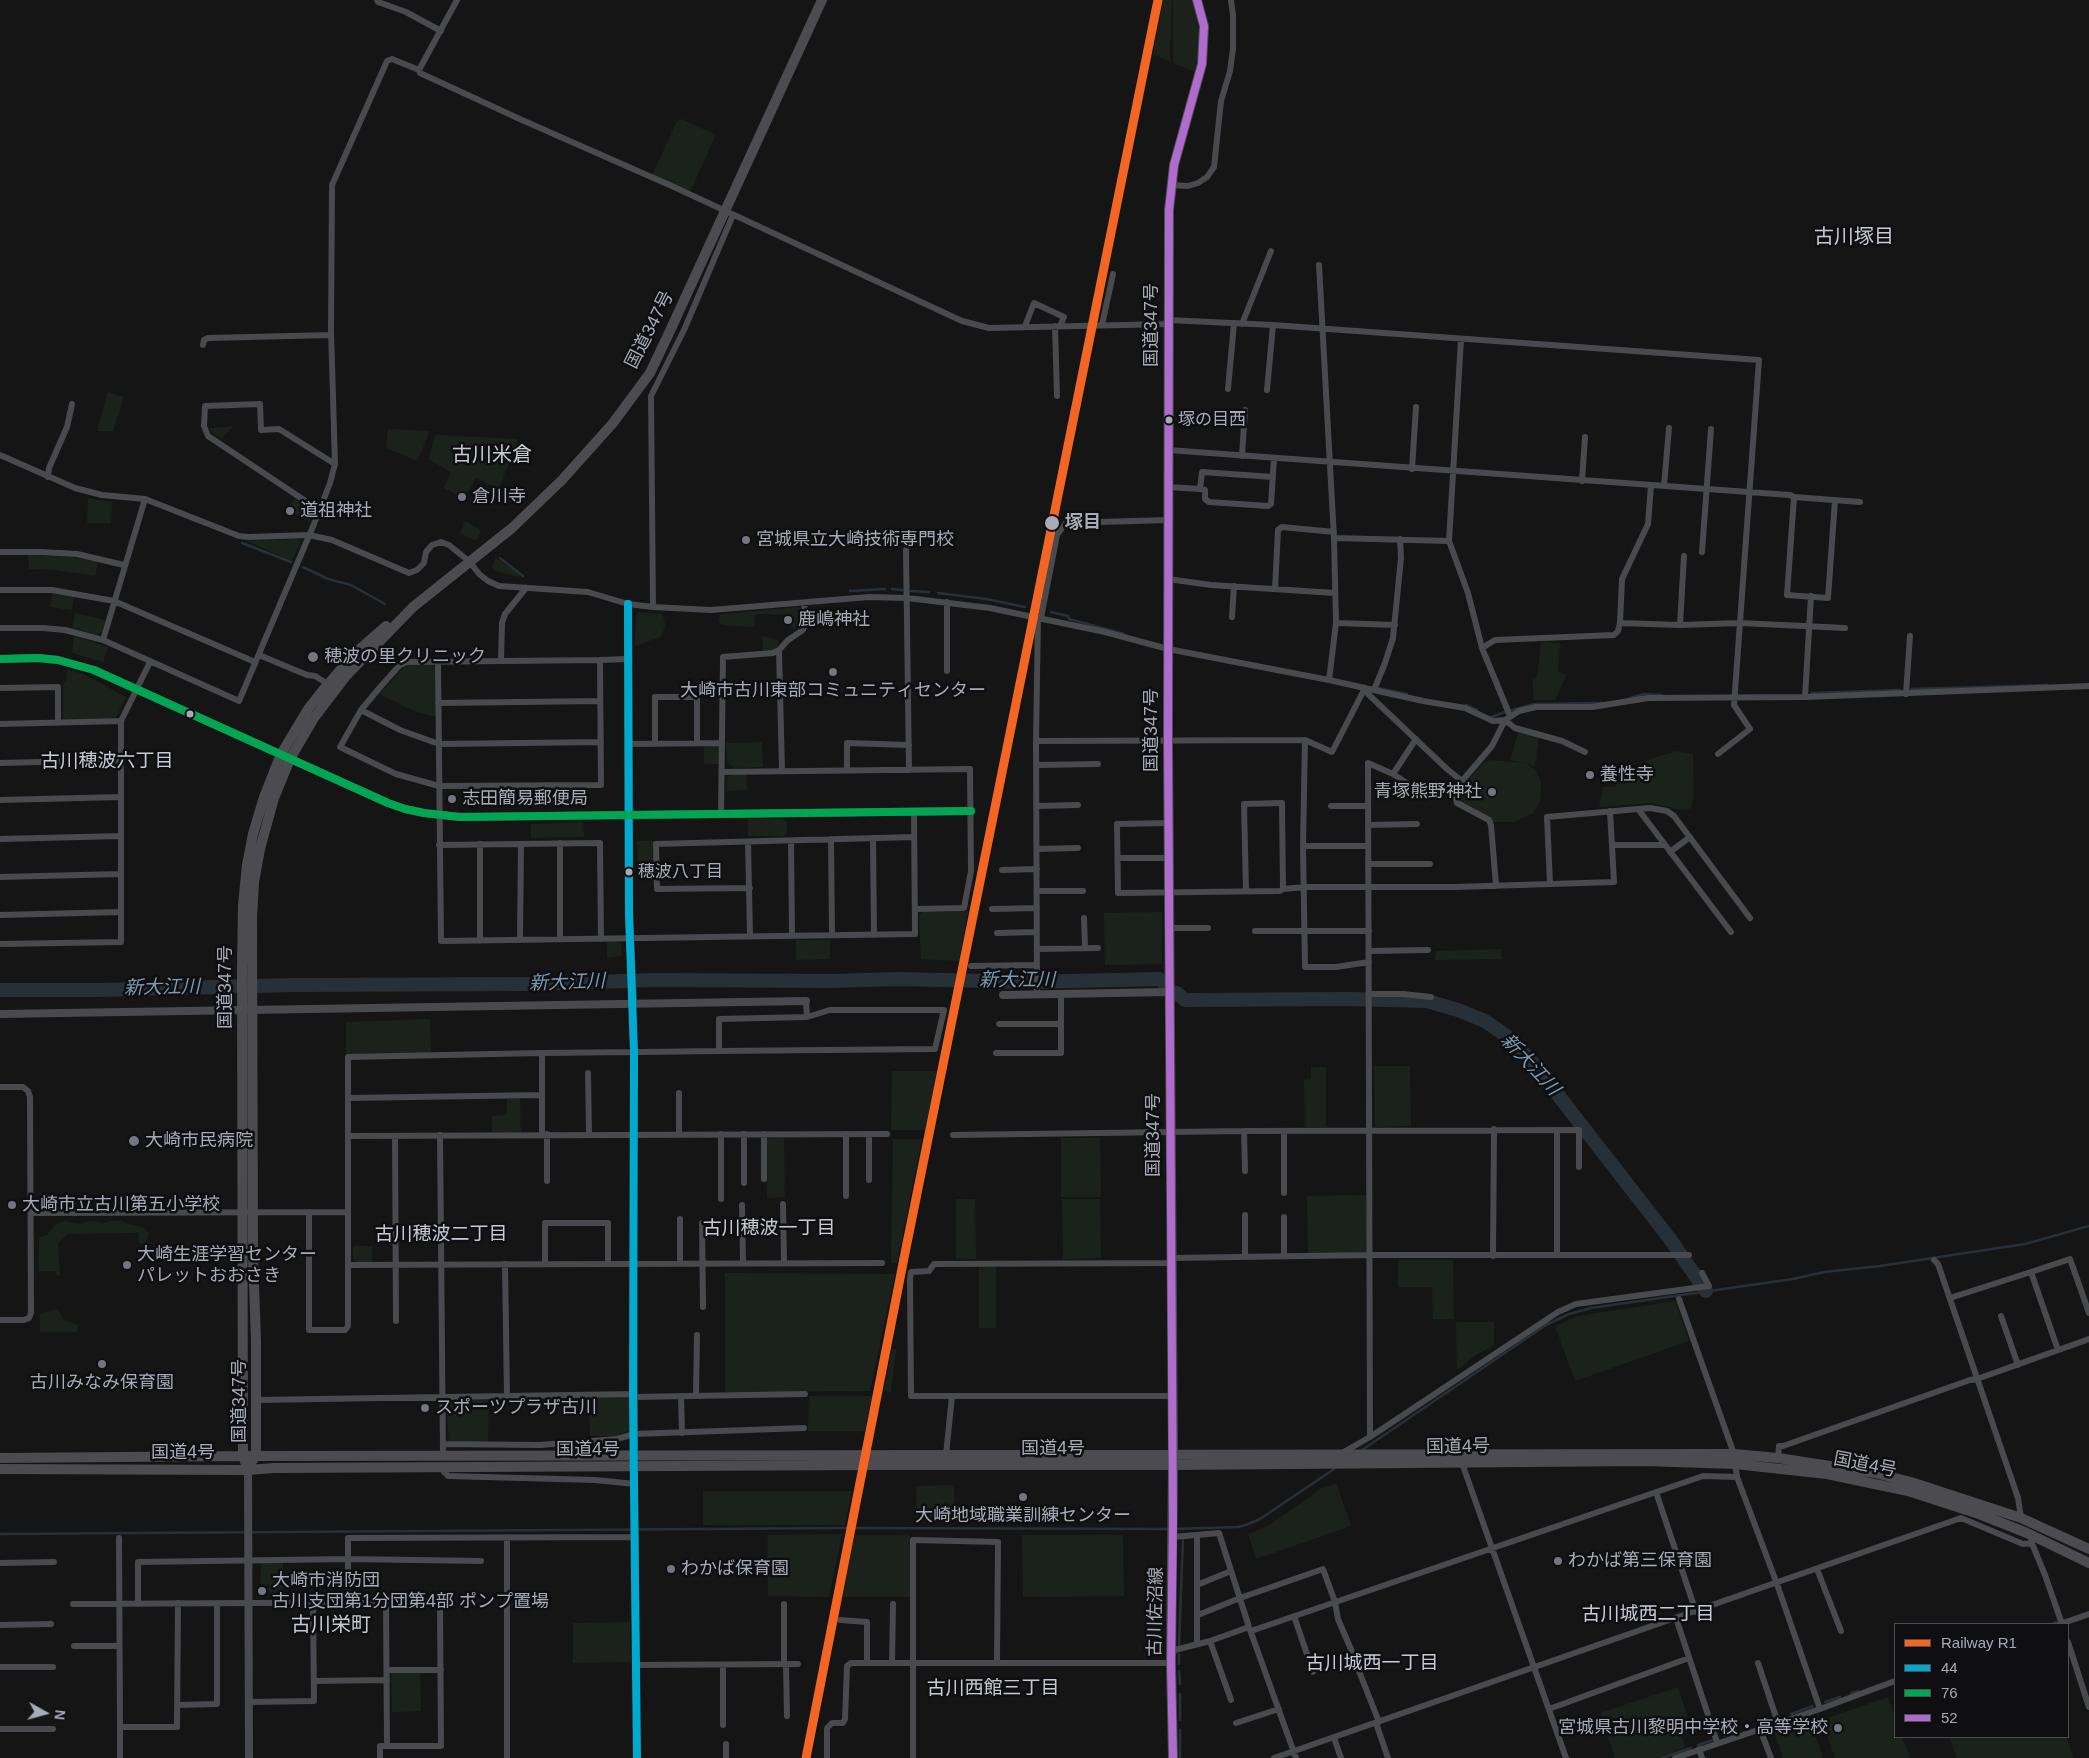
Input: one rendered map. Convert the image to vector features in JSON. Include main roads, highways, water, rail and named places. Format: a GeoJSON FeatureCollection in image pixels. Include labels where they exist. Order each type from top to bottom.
{"type":"FeatureCollection","features":[{"type":"Feature","properties":{"kind":"highway","name":"国道347号"},"geometry":{"type":"LineString","coordinates":[[248,1470],[243,1456],[248,1212],[247,1010],[243,905],[253,834],[264,797],[286,757],[308,709],[354,654],[386,626],[413,607],[512,528],[562,480],[613,423],[650,373],[729,213],[822,0]]}},
{"type":"Feature","properties":{"kind":"highway","name":"国道347号"},"geometry":{"type":"LineString","coordinates":[[1173,1466],[1169,992],[1168,322],[1171,185],[1174,165],[1202,64],[1204,26],[1197,0]]}},
{"type":"Feature","properties":{"kind":"highway","name":"国道347号"},"geometry":{"type":"LineString","coordinates":[[286,757],[346,676],[413,607]]}},
{"type":"Feature","properties":{"kind":"highway","name":"国道347号"},"geometry":{"type":"LineString","coordinates":[[248,1212],[256,1400],[256,1456],[248,1470]]}},
{"type":"Feature","properties":{"kind":"highway","name":"国道4号"},"geometry":{"type":"LineString","coordinates":[[875,1460],[946,1455],[1173,1454],[1462,1463],[1778,1458],[1875,1473],[1935,1490],[2021,1518],[2089,1549]]}},
{"type":"Feature","properties":{"kind":"highway","name":"国道4号"},"geometry":{"type":"LineString","coordinates":[[0,1458],[256,1456],[443,1461],[875,1460],[1173,1466],[1332,1464],[1344,1458],[1362,1455],[1734,1459],[1880,1484],[1939,1500],[2027,1533],[2089,1563]]}},
{"type":"Feature","properties":{"kind":"highway","name":"国道4号"},"geometry":{"type":"LineString","coordinates":[[0,1469],[248,1470],[443,1461]]}},
{"type":"Feature","properties":{"kind":"main road","name":"古川佐沼線"},"geometry":{"type":"LineString","coordinates":[[1173,1466],[1171,1651],[1173,1758]]}},
{"type":"Feature","properties":{"kind":"waterway"},"geometry":{"type":"LineString","coordinates":[[242,543],[291,562]]}},
{"type":"Feature","properties":{"kind":"waterway"},"geometry":{"type":"LineString","coordinates":[[500,558],[523,576]]}},
{"type":"Feature","properties":{"kind":"waterway"},"geometry":{"type":"LineString","coordinates":[[303,567],[328,579],[351,585],[385,604]]}},
{"type":"Feature","properties":{"kind":"waterway"},"geometry":{"type":"LineString","coordinates":[[850,591],[885,589]]}},
{"type":"Feature","properties":{"kind":"waterway"},"geometry":{"type":"LineString","coordinates":[[892,589],[903,590]]}},
{"type":"Feature","properties":{"kind":"waterway"},"geometry":{"type":"LineString","coordinates":[[911,591],[929,592]]}},
{"type":"Feature","properties":{"kind":"waterway"},"geometry":{"type":"LineString","coordinates":[[938,593],[986,599],[1025,607]]}},
{"type":"Feature","properties":{"kind":"waterway"},"geometry":{"type":"LineString","coordinates":[[1051,612],[1068,616],[1069,619],[1124,634]]}},
{"type":"Feature","properties":{"kind":"waterway"},"geometry":{"type":"LineString","coordinates":[[1911,689],[2047,685]]}},
{"type":"Feature","properties":{"kind":"waterway"},"geometry":{"type":"LineString","coordinates":[[1378,688],[1407,694]]}},
{"type":"Feature","properties":{"kind":"waterway"},"geometry":{"type":"LineString","coordinates":[[1812,693],[1900,690]]}},
{"type":"Feature","properties":{"kind":"waterway"},"geometry":{"type":"LineString","coordinates":[[1630,698],[1644,694],[1661,695]]}},
{"type":"Feature","properties":{"kind":"waterway"},"geometry":{"type":"LineString","coordinates":[[1512,710],[1534,704],[1602,703]]}},
{"type":"Feature","properties":{"kind":"waterway"},"geometry":{"type":"LineString","coordinates":[[1466,705],[1477,710]]}},
{"type":"Feature","properties":{"kind":"waterway"},"geometry":{"type":"LineString","coordinates":[[1491,717],[1505,712]]}},
{"type":"Feature","properties":{"kind":"waterway","name":"新大江川"},"geometry":{"type":"LineString","coordinates":[[0,990],[99,990],[294,985],[537,984],[653,980],[832,981],[899,979],[1030,982],[1159,979],[1163,982]]}},
{"type":"Feature","properties":{"kind":"waterway","name":"新大江川"},"geometry":{"type":"LineString","coordinates":[[1177,993],[1185,1000],[1348,999],[1427,1001],[1458,1010],[1485,1021],[1508,1037],[1534,1064],[1670,1239],[1706,1291]]}},
{"type":"Feature","properties":{"kind":"waterway","name":"新大江川"},"geometry":{"type":"LineString","coordinates":[[1362,1450],[1546,1325],[1569,1314],[1591,1308],[1793,1279],[1824,1272],[1880,1266],[2025,1244],[2089,1226]]}},
{"type":"Feature","properties":{"kind":"waterway"},"geometry":{"type":"LineString","coordinates":[[1175,1529],[1238,1527],[1246,1525],[1260,1519],[1337,1467]]}},
{"type":"Feature","properties":{"kind":"waterway"},"geometry":{"type":"LineString","coordinates":[[0,1534],[845,1528],[1169,1529]]}},
{"type":"Feature","properties":{"kind":"waterway"},"geometry":{"type":"LineString","coordinates":[[1179,1646],[1183,1538]]}},
{"type":"Feature","properties":{"kind":"waterway"},"geometry":{"type":"LineString","coordinates":[[1179,1654],[1179,1664]]}},
{"type":"Feature","properties":{"kind":"waterway"},"geometry":{"type":"LineString","coordinates":[[1179,1671],[1180,1684]]}},
{"type":"Feature","properties":{"kind":"waterway"},"geometry":{"type":"LineString","coordinates":[[1851,1693],[1858,1691]]}},
{"type":"Feature","properties":{"kind":"waterway"},"geometry":{"type":"LineString","coordinates":[[1180,1694],[1180,1720]]}},
{"type":"Feature","properties":{"kind":"waterway"},"geometry":{"type":"LineString","coordinates":[[1825,1702],[1840,1697]]}},
{"type":"Feature","properties":{"kind":"waterway"},"geometry":{"type":"LineString","coordinates":[[1791,1714],[1813,1706]]}},
{"type":"Feature","properties":{"kind":"waterway"},"geometry":{"type":"LineString","coordinates":[[1180,1730],[1180,1758]]}},
{"type":"Feature","properties":{"kind":"waterway"},"geometry":{"type":"LineString","coordinates":[[1724,1736],[1738,1732]]}},
{"type":"Feature","properties":{"kind":"waterway"},"geometry":{"type":"LineString","coordinates":[[1698,1745],[1713,1740]]}},
{"type":"Feature","properties":{"kind":"waterway"},"geometry":{"type":"LineString","coordinates":[[1662,1758],[1691,1748]]}},
{"type":"Feature","properties":{"kind":"rail line","name":"R1"},"geometry":{"type":"LineString","coordinates":[[806,1758],[905,1253],[1158,0]]}},
{"type":"Feature","properties":{"kind":"place","name":"塚の目西"},"geometry":{"type":"Point","coordinates":[1169,420]}},
{"type":"Feature","properties":{"kind":"place","name":"倉川寺"},"geometry":{"type":"Point","coordinates":[462,497]}},
{"type":"Feature","properties":{"kind":"place","name":"道祖神社"},"geometry":{"type":"Point","coordinates":[290,511]}},
{"type":"Feature","properties":{"kind":"place","name":"塚目"},"geometry":{"type":"Point","coordinates":[1052,523]}},
{"type":"Feature","properties":{"kind":"place","name":"宮城県立大崎技術専門校"},"geometry":{"type":"Point","coordinates":[746,540]}},
{"type":"Feature","properties":{"kind":"place","name":"鹿嶋神社"},"geometry":{"type":"Point","coordinates":[788,620]}},
{"type":"Feature","properties":{"kind":"place","name":"穂波の里クリニック"},"geometry":{"type":"Point","coordinates":[313,657]}},
{"type":"Feature","properties":{"kind":"place","name":"大崎市古川東部コミュニティセンター"},"geometry":{"type":"Point","coordinates":[833,672]}},
{"type":"Feature","properties":{"kind":"place","name":"養性寺"},"geometry":{"type":"Point","coordinates":[1590,775]}},
{"type":"Feature","properties":{"kind":"place","name":"青塚熊野神社"},"geometry":{"type":"Point","coordinates":[1492,792]}},
{"type":"Feature","properties":{"kind":"place","name":"志田簡易郵便局"},"geometry":{"type":"Point","coordinates":[452,799]}},
{"type":"Feature","properties":{"kind":"place","name":"穂波八丁目"},"geometry":{"type":"Point","coordinates":[629,872]}},
{"type":"Feature","properties":{"kind":"place","name":"大崎市民病院"},"geometry":{"type":"Point","coordinates":[134,1141]}},
{"type":"Feature","properties":{"kind":"place","name":"大崎市立古川第五小学校"},"geometry":{"type":"Point","coordinates":[12,1205]}},
{"type":"Feature","properties":{"kind":"place","name":"大崎生涯学習センター パレットおおさき"},"geometry":{"type":"Point","coordinates":[127,1265]}},
{"type":"Feature","properties":{"kind":"place","name":"古川みなみ保育園"},"geometry":{"type":"Point","coordinates":[102,1364]}},
{"type":"Feature","properties":{"kind":"place","name":"スポーツプラザ古川"},"geometry":{"type":"Point","coordinates":[425,1408]}},
{"type":"Feature","properties":{"kind":"place","name":"大崎地域職業訓練センター"},"geometry":{"type":"Point","coordinates":[1023,1497]}},
{"type":"Feature","properties":{"kind":"place","name":"わかば第三保育園"},"geometry":{"type":"Point","coordinates":[1558,1561]}},
{"type":"Feature","properties":{"kind":"place","name":"わかば保育園"},"geometry":{"type":"Point","coordinates":[671,1569]}},
{"type":"Feature","properties":{"kind":"place","name":"大崎市消防団 古川支団第1分団第4部 ポンプ置場"},"geometry":{"type":"Point","coordinates":[262,1591]}},
{"type":"Feature","properties":{"kind":"place","name":"宮城県古川黎明中学校・高等学校"},"geometry":{"type":"Point","coordinates":[1838,1728]}},
{"type":"Feature","properties":{"kind":"district","name":"古川塚目"},"geometry":{"type":"Point","coordinates":[1854,237]}},
{"type":"Feature","properties":{"kind":"district","name":"古川米倉"},"geometry":{"type":"Point","coordinates":[492,455]}},
{"type":"Feature","properties":{"kind":"district","name":"古川穂波六丁目"},"geometry":{"type":"Point","coordinates":[107,762]}},
{"type":"Feature","properties":{"kind":"district","name":"古川穂波一丁目"},"geometry":{"type":"Point","coordinates":[769,1229]}},
{"type":"Feature","properties":{"kind":"district","name":"古川穂波二丁目"},"geometry":{"type":"Point","coordinates":[441,1235]}},
{"type":"Feature","properties":{"kind":"district","name":"古川城西二丁目"},"geometry":{"type":"Point","coordinates":[1648,1615]}},
{"type":"Feature","properties":{"kind":"district","name":"古川栄町"},"geometry":{"type":"Point","coordinates":[331,1625]}},
{"type":"Feature","properties":{"kind":"district","name":"古川城西一丁目"},"geometry":{"type":"Point","coordinates":[1372,1664]}},
{"type":"Feature","properties":{"kind":"district","name":"古川西館三丁目"},"geometry":{"type":"Point","coordinates":[993,1689]}}]}
